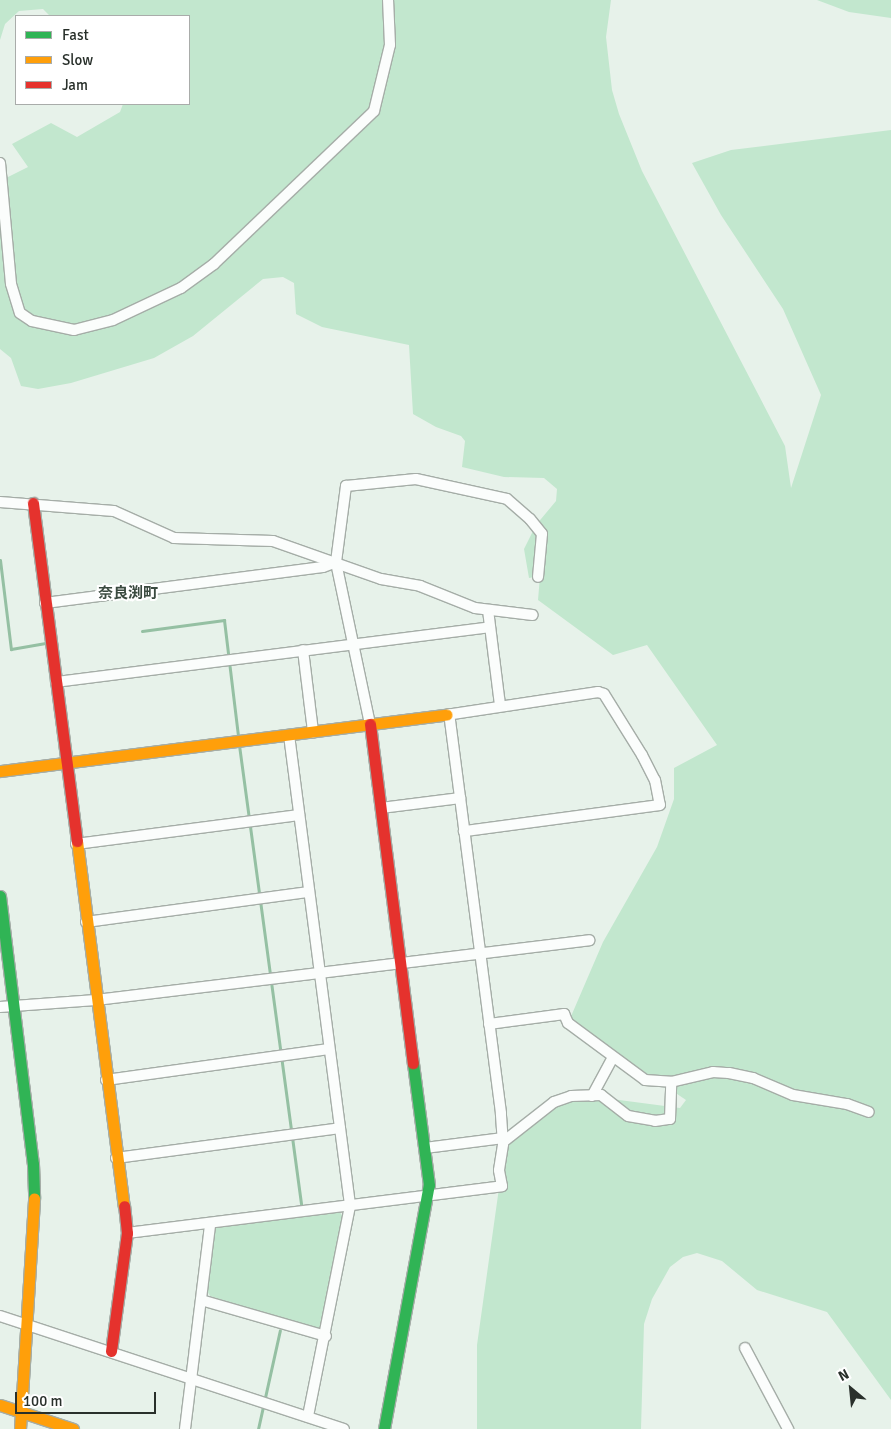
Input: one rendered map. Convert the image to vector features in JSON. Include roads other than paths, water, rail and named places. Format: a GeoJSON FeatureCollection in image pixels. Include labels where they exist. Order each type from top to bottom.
{"type":"FeatureCollection","features":[{"type":"Feature","properties":{"kind":"street"},"geometry":{"type":"LineString","coordinates":[[0,164],[11,284],[20,313],[32,321],[74,330],[113,320],[181,288],[214,264],[374,111],[390,45],[388,0]]}},
{"type":"Feature","properties":{"kind":"street"},"geometry":{"type":"LineString","coordinates":[[384,1429],[428,1196],[425,1148],[370,724],[336,562],[346,486],[416,479],[507,499],[518,507],[542,534],[538,578]]}},
{"type":"Feature","properties":{"kind":"street"},"geometry":{"type":"LineString","coordinates":[[0,502],[114,510],[174,538],[273,540],[381,579],[420,586],[468,606],[533,615]]}},
{"type":"Feature","properties":{"kind":"street"},"geometry":{"type":"LineString","coordinates":[[33,503],[127,1233],[111,1351]]}},
{"type":"Feature","properties":{"kind":"street"},"geometry":{"type":"LineString","coordinates":[[45,603],[323,567],[336,562]]}},
{"type":"Feature","properties":{"kind":"street"},"geometry":{"type":"LineString","coordinates":[[488,610],[500,705]]}},
{"type":"Feature","properties":{"kind":"street"},"geometry":{"type":"LineString","coordinates":[[56,682],[490,627]]}},
{"type":"Feature","properties":{"kind":"street"},"geometry":{"type":"LineString","coordinates":[[303,650],[313,732]]}},
{"type":"Feature","properties":{"kind":"street"},"geometry":{"type":"LineString","coordinates":[[0,771],[313,732],[598,692],[604,694],[656,780],[660,805],[464,831]]}},
{"type":"Feature","properties":{"kind":"street"},"geometry":{"type":"LineString","coordinates":[[127,1233],[502,1186],[499,1170],[503,1140],[460,798],[447,714]]}},
{"type":"Feature","properties":{"kind":"street"},"geometry":{"type":"LineString","coordinates":[[289,735],[350,1206],[326,1336],[308,1417]]}},
{"type":"Feature","properties":{"kind":"street"},"geometry":{"type":"LineString","coordinates":[[381,808],[460,798]]}},
{"type":"Feature","properties":{"kind":"street"},"geometry":{"type":"LineString","coordinates":[[76,844],[299,815]]}},
{"type":"Feature","properties":{"kind":"street"},"geometry":{"type":"LineString","coordinates":[[86,922],[309,892]]}},
{"type":"Feature","properties":{"kind":"street"},"geometry":{"type":"LineString","coordinates":[[0,896],[33,1164],[34,1244],[20,1429]]}},
{"type":"Feature","properties":{"kind":"street"},"geometry":{"type":"LineString","coordinates":[[0,1007],[96,1000],[480,951],[589,940]]}},
{"type":"Feature","properties":{"kind":"street"},"geometry":{"type":"LineString","coordinates":[[489,1024],[564,1014],[568,1022],[645,1080],[671,1082],[713,1072],[729,1073],[753,1078],[792,1095],[847,1104],[869,1112]]}},
{"type":"Feature","properties":{"kind":"street"},"geometry":{"type":"LineString","coordinates":[[106,1080],[329,1049]]}},
{"type":"Feature","properties":{"kind":"street"},"geometry":{"type":"LineString","coordinates":[[592,1096],[613,1057]]}},
{"type":"Feature","properties":{"kind":"street"},"geometry":{"type":"LineString","coordinates":[[425,1148],[503,1140],[554,1102],[571,1096],[601,1096],[628,1116],[655,1121],[670,1119],[671,1082]]}},
{"type":"Feature","properties":{"kind":"street"},"geometry":{"type":"LineString","coordinates":[[116,1158],[340,1128]]}},
{"type":"Feature","properties":{"kind":"street"},"geometry":{"type":"LineString","coordinates":[[185,1429],[210,1224]]}},
{"type":"Feature","properties":{"kind":"street"},"geometry":{"type":"LineString","coordinates":[[201,1300],[326,1336]]}},
{"type":"Feature","properties":{"kind":"street"},"geometry":{"type":"LineString","coordinates":[[0,1316],[344,1429]]}},
{"type":"Feature","properties":{"kind":"street"},"geometry":{"type":"LineString","coordinates":[[745,1348],[788,1429]]}},
{"type":"Feature","properties":{"kind":"street"},"geometry":{"type":"LineString","coordinates":[[0,1405],[73,1429]]}},
{"type":"Feature","properties":{"kind":"waterway"},"geometry":{"type":"LineString","coordinates":[[0,560],[11,649],[45,643]]}},
{"type":"Feature","properties":{"kind":"waterway"},"geometry":{"type":"LineString","coordinates":[[142,631],[224,620],[238,736]]}},
{"type":"Feature","properties":{"kind":"waterway"},"geometry":{"type":"LineString","coordinates":[[239,745],[301,1206]]}},
{"type":"Feature","properties":{"kind":"waterway"},"geometry":{"type":"LineString","coordinates":[[258,1429],[280,1330]]}},
{"type":"Feature","properties":{"kind":"district","name":"奈良渕町"},"geometry":{"type":"Point","coordinates":[128,594]}}]}
